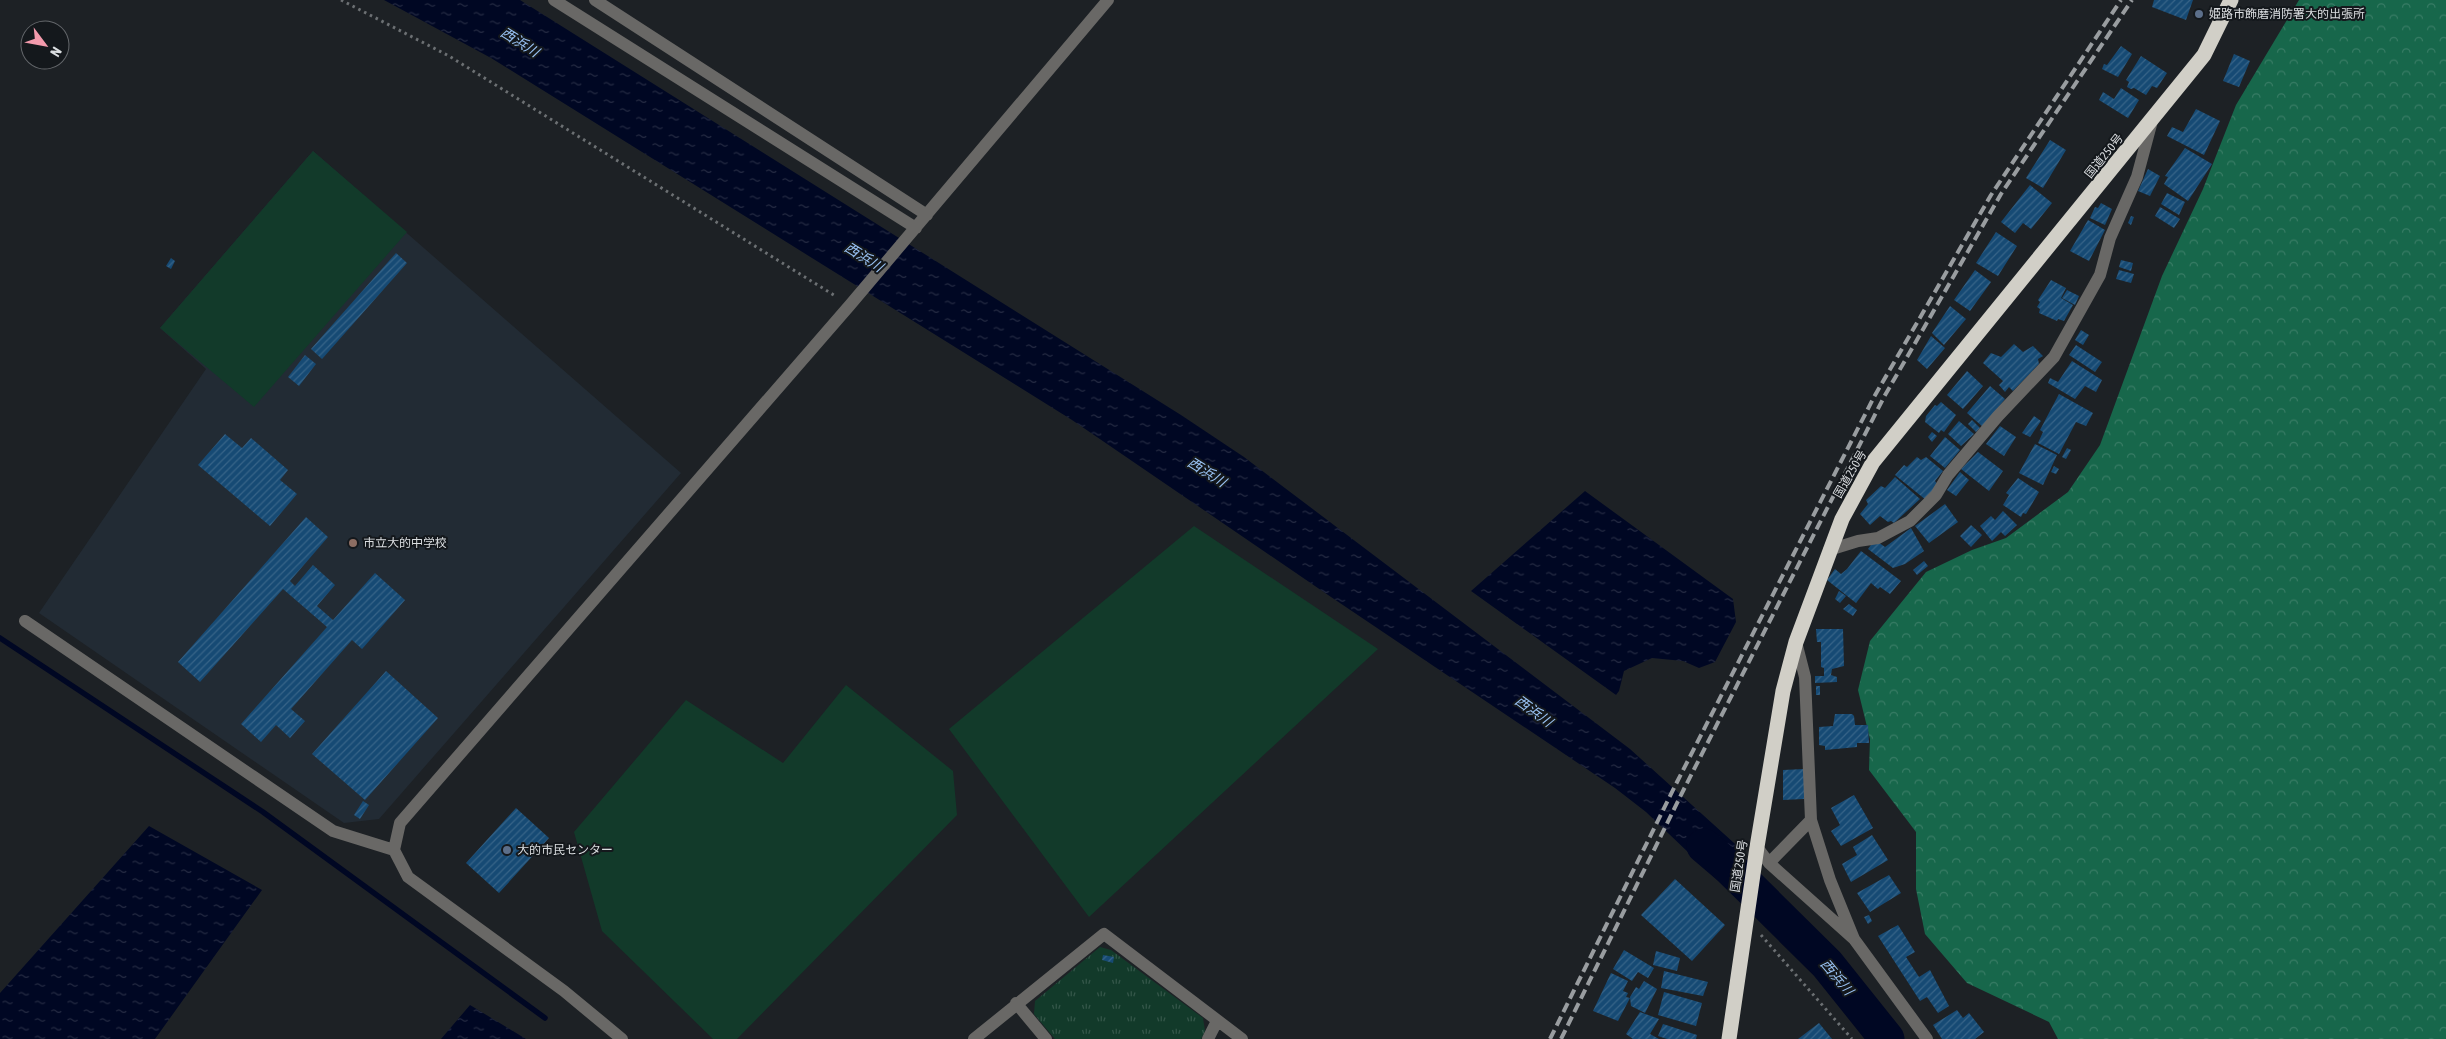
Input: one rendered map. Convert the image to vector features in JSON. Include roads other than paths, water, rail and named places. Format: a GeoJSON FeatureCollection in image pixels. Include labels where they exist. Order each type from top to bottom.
{"type":"FeatureCollection","features":[{"type":"Feature","properties":{"kind":"highway","name":"国道250号"},"geometry":{"type":"LineString","coordinates":[[1729,1039],[1757,847],[1783,691],[1796,642],[1828,550],[1842,519],[1873,462],[2204,55],[2231,0]]}},
{"type":"Feature","properties":{"kind":"street"},"geometry":{"type":"LineString","coordinates":[[554,0],[916,228]]}},
{"type":"Feature","properties":{"kind":"street"},"geometry":{"type":"LineString","coordinates":[[595,0],[927,216]]}},
{"type":"Feature","properties":{"kind":"street"},"geometry":{"type":"LineString","coordinates":[[622,1039],[564,991],[408,877],[394,850],[400,822],[927,216],[1108,0]]}},
{"type":"Feature","properties":{"kind":"street"},"geometry":{"type":"LineString","coordinates":[[1828,550],[1858,541],[1878,538],[1910,520],[1936,495],[1948,475],[1998,416],[2054,357],[2100,275],[2110,238],[2137,177],[2152,121]]}},
{"type":"Feature","properties":{"kind":"street"},"geometry":{"type":"LineString","coordinates":[[25,621],[333,831],[394,850]]}},
{"type":"Feature","properties":{"kind":"street"},"geometry":{"type":"LineString","coordinates":[[1796,642],[1805,677],[1811,820],[1830,880],[1854,939]]}},
{"type":"Feature","properties":{"kind":"street"},"geometry":{"type":"LineString","coordinates":[[1769,863],[1811,820]]}},
{"type":"Feature","properties":{"kind":"street"},"geometry":{"type":"LineString","coordinates":[[1757,847],[1769,863],[1854,939],[1927,1039]]}},
{"type":"Feature","properties":{"kind":"street"},"geometry":{"type":"LineString","coordinates":[[974,1039],[1016,1003],[1104,934],[1242,1039]]}},
{"type":"Feature","properties":{"kind":"street"},"geometry":{"type":"LineString","coordinates":[[1016,1003],[1046,1039]]}},
{"type":"Feature","properties":{"kind":"street"},"geometry":{"type":"LineString","coordinates":[[1208,1039],[1217,1021]]}},
{"type":"Feature","properties":{"kind":"water"},"geometry":{"type":"Polygon","coordinates":[[[384,0],[520,0],[1181,415],[1244,457],[1630,749],[1744,852],[1736,898],[1646,812],[1615,788],[1072,420],[491,58],[384,0]]]}},
{"type":"Feature","properties":{"kind":"water"},"geometry":{"type":"Polygon","coordinates":[[[1585,491],[1733,599],[1736,622],[1715,662],[1699,668],[1683,661],[1652,658],[1624,671],[1619,691],[1616,695],[1471,591],[1585,491]]]}},
{"type":"Feature","properties":{"kind":"water"},"geometry":{"type":"Polygon","coordinates":[[[149,826],[262,890],[155,1039],[0,1039],[0,993],[149,826]]]}},
{"type":"Feature","properties":{"kind":"water"},"geometry":{"type":"Polygon","coordinates":[[[470,1005],[526,1039],[441,1039],[470,1005]]]}},
{"type":"Feature","properties":{"kind":"waterway"},"geometry":{"type":"LineString","coordinates":[[0,638],[263,812],[545,1018]]}},
{"type":"Feature","properties":{"kind":"waterway","name":"西浜川"},"geometry":{"type":"LineString","coordinates":[[1704,846],[1731,869],[1827,964],[1887,1039]]}},
{"type":"Feature","properties":{"kind":"railway"},"geometry":{"type":"LineString","coordinates":[[1550,1039],[1677,782],[1874,397],[1991,195],[2121,0]]}},
{"type":"Feature","properties":{"kind":"railway"},"geometry":{"type":"LineString","coordinates":[[1561,1039],[1684,789],[1884,397],[2001,194],[2132,0]]}},
{"type":"Feature","properties":{"kind":"place","name":"姫路市飾磨消防署大的出張所"},"geometry":{"type":"Point","coordinates":[2199,14]}},
{"type":"Feature","properties":{"kind":"place","name":"市立大的中学校"},"geometry":{"type":"Point","coordinates":[353,543]}},
{"type":"Feature","properties":{"kind":"place","name":"大的市民センター"},"geometry":{"type":"Point","coordinates":[507,850]}}]}
